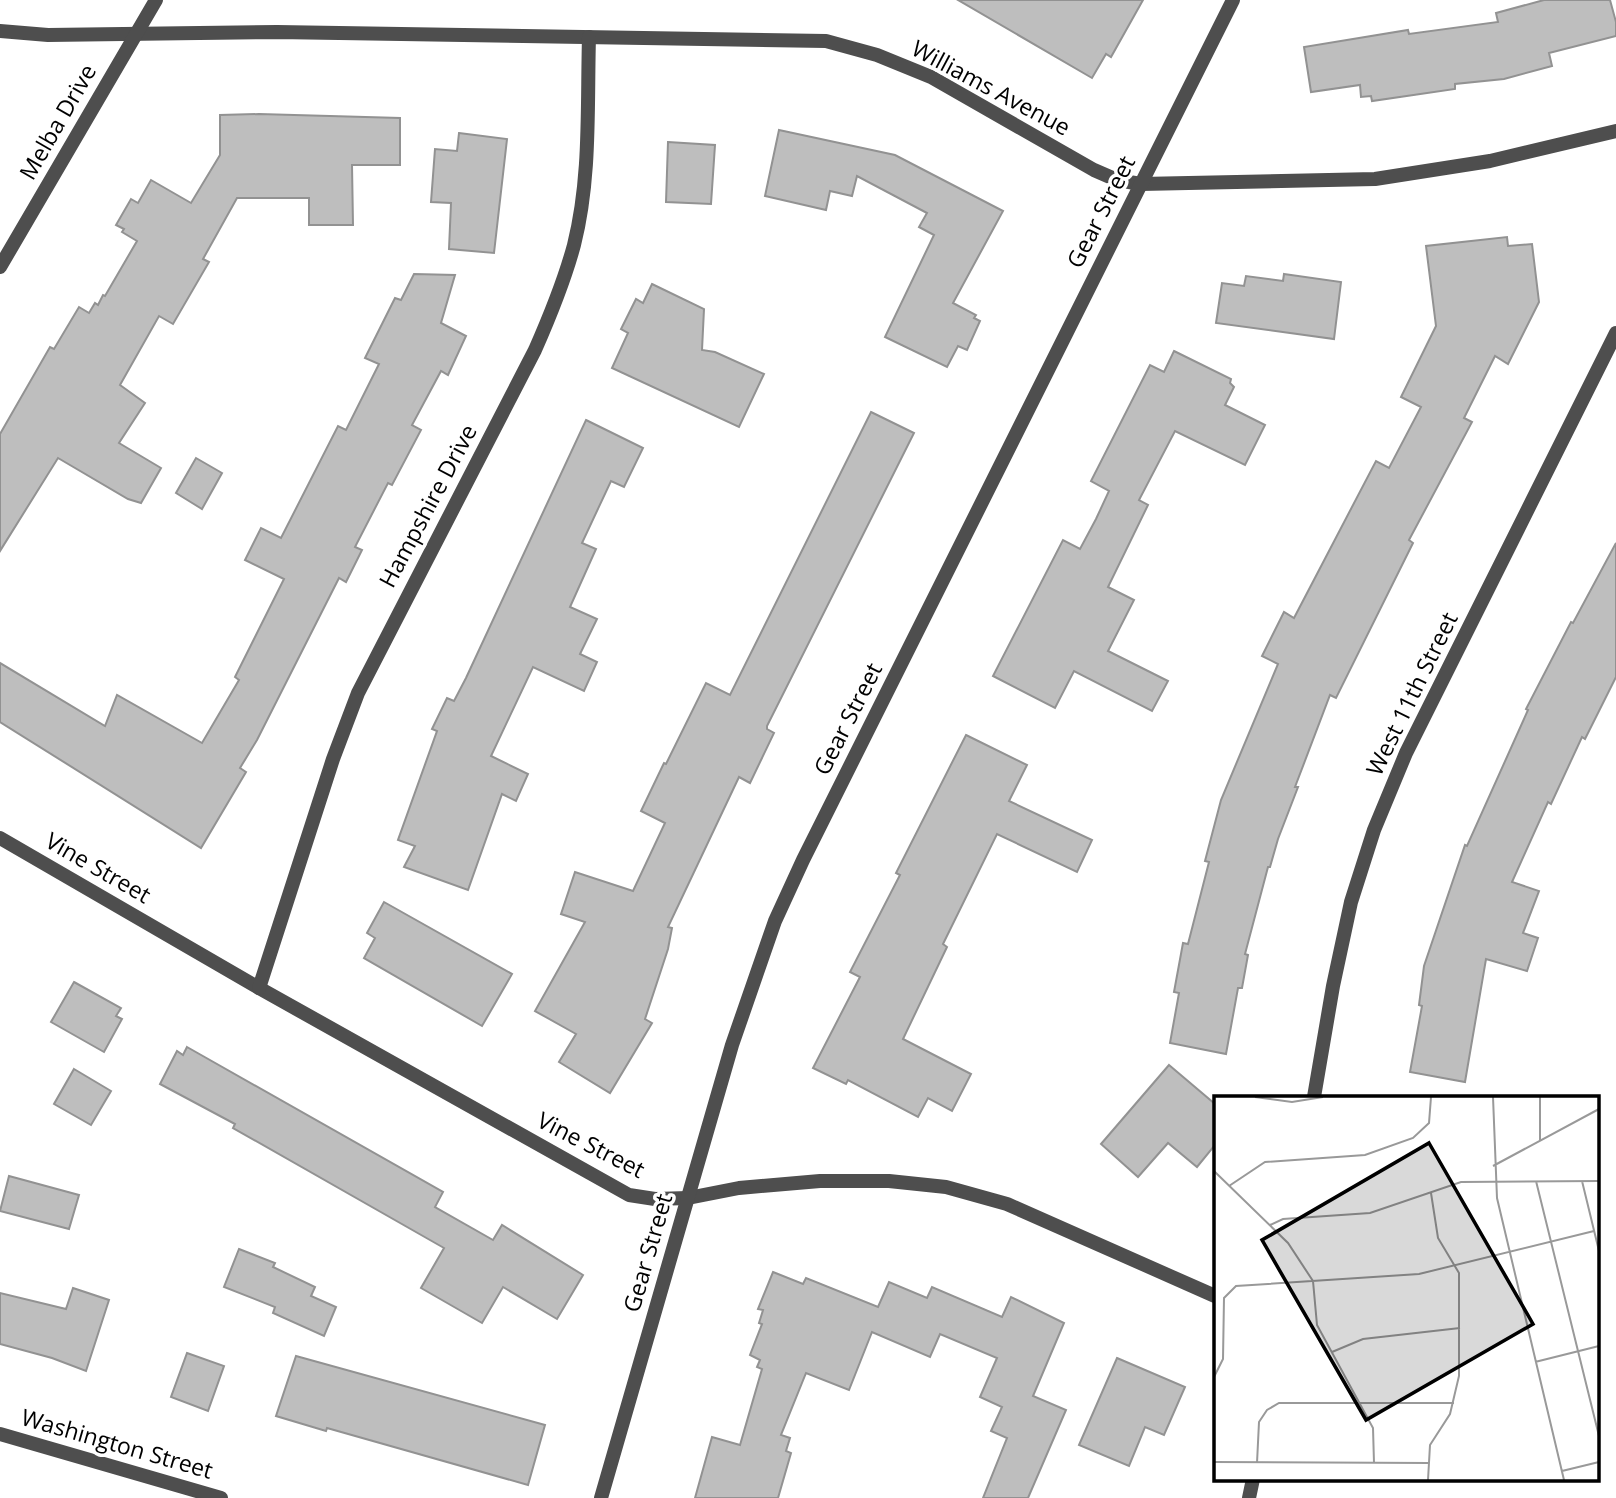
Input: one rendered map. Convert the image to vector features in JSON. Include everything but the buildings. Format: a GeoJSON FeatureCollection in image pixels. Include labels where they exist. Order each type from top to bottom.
{"type":"FeatureCollection","features":[{"type":"Feature","properties":{"kind":"street","name":"Melba Drive"},"geometry":{"type":"LineString","coordinates":[[0,267],[156,0]]}},
{"type":"Feature","properties":{"kind":"street","name":"Gear Street"},"geometry":{"type":"LineString","coordinates":[[601,1498],[732,1045],[775,921],[809,847],[1233,0]]}},
{"type":"Feature","properties":{"kind":"street","name":"Williams Avenue"},"geometry":{"type":"LineString","coordinates":[[0,31],[48,35],[277,32],[826,41],[877,55],[931,77],[1094,170],[1117,180],[1141,184],[1375,178],[1490,161],[1616,131]]}},
{"type":"Feature","properties":{"kind":"street","name":"Hampshire Drive"},"geometry":{"type":"LineString","coordinates":[[259,988],[333,759],[358,693],[535,350],[559,296],[575,243],[583,189],[589,37]]}},
{"type":"Feature","properties":{"kind":"street","name":"West 11th Street"},"geometry":{"type":"LineString","coordinates":[[1314,1096],[1351,902],[1374,830],[1406,753],[1616,333]]}},
{"type":"Feature","properties":{"kind":"street","name":"Vine Street"},"geometry":{"type":"LineString","coordinates":[[0,838],[259,988],[629,1195],[655,1199],[688,1198],[739,1188],[820,1181],[889,1181],[946,1187],[1007,1204],[1214,1296]]}},
{"type":"Feature","properties":{"kind":"street","name":"Washington Street"},"geometry":{"type":"LineString","coordinates":[[0,1434],[221,1498]]}},
{"type":"Feature","properties":{"kind":"street"},"geometry":{"type":"LineString","coordinates":[[1249,1498],[1253,1480]]}}]}
